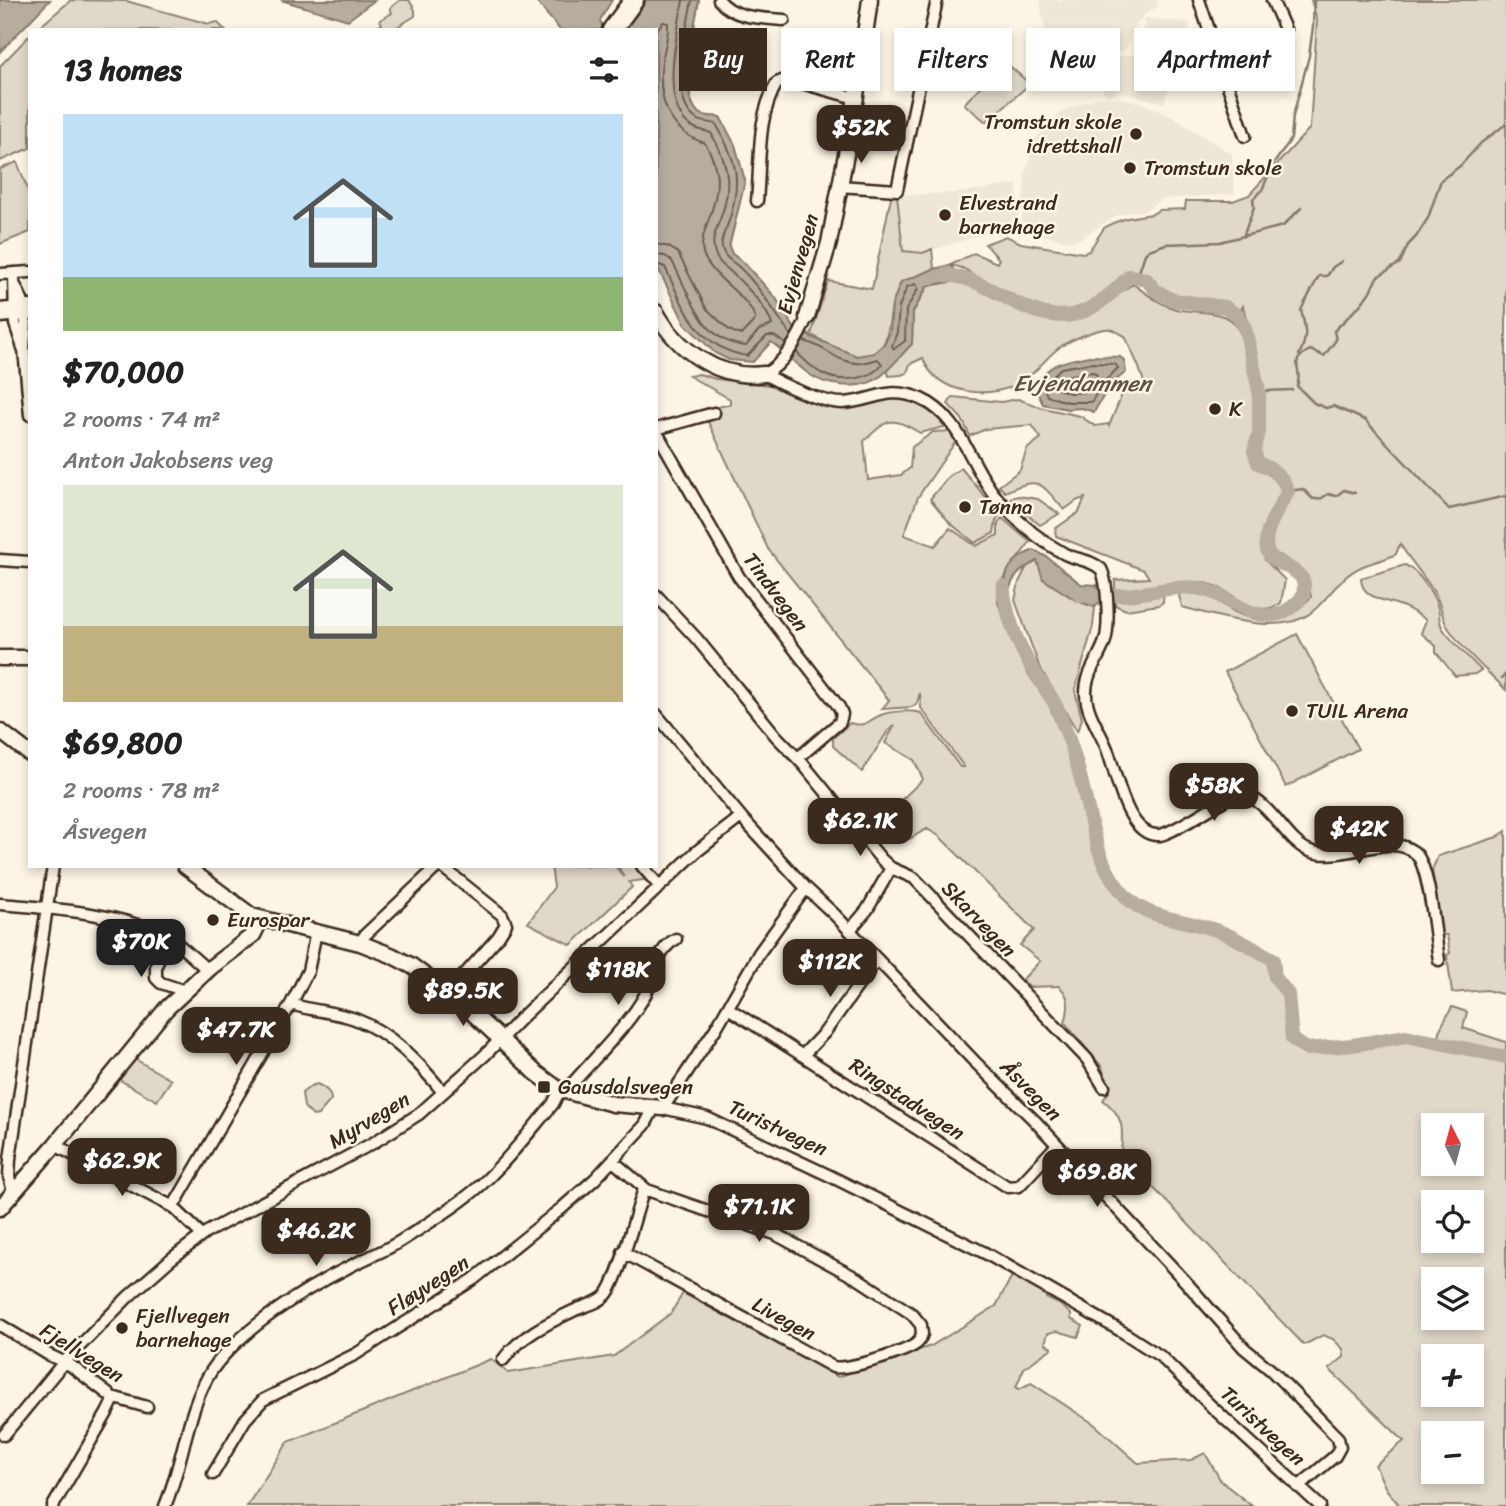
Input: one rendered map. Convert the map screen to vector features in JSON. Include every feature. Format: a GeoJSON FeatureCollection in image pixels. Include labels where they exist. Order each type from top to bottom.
{"type":"FeatureCollection","features":[{"type":"Feature","properties":{"kind":"highway"},"geometry":{"type":"LineString","coordinates":[[613,28],[634,0]]}},
{"type":"Feature","properties":{"kind":"street"},"geometry":{"type":"LineString","coordinates":[[719,0],[740,14],[784,20]]}},
{"type":"Feature","properties":{"kind":"street","name":"Evjenvegen"},"geometry":{"type":"LineString","coordinates":[[764,374],[775,369],[801,331],[829,243],[870,0]]}},
{"type":"Feature","properties":{"kind":"street"},"geometry":{"type":"LineString","coordinates":[[839,186],[897,190],[937,0]]}},
{"type":"Feature","properties":{"kind":"street"},"geometry":{"type":"LineString","coordinates":[[1199,0],[1245,136]]}},
{"type":"Feature","properties":{"kind":"street"},"geometry":{"type":"LineString","coordinates":[[1272,0],[1285,28]]}},
{"type":"Feature","properties":{"kind":"street"},"geometry":{"type":"LineString","coordinates":[[758,201],[761,134],[777,83],[787,79],[855,98]]}},
{"type":"Feature","properties":{"kind":"street"},"geometry":{"type":"LineString","coordinates":[[0,274],[28,272]]}},
{"type":"Feature","properties":{"kind":"street"},"geometry":{"type":"LineString","coordinates":[[14,273],[28,398]]}},
{"type":"Feature","properties":{"kind":"street"},"geometry":{"type":"LineString","coordinates":[[658,315],[671,334],[716,368],[737,374],[764,374],[826,401],[846,403],[896,393],[930,403],[952,423],[977,470],[1006,508],[1055,548],[1099,567],[1105,580],[1106,637],[1086,682],[1087,703],[1107,749],[1121,795],[1141,829],[1150,834],[1166,833],[1226,799],[1245,795],[1253,797],[1294,841],[1312,852],[1335,854],[1394,846],[1416,852],[1425,868],[1439,960]]}},
{"type":"Feature","properties":{"kind":"street"},"geometry":{"type":"LineString","coordinates":[[658,429],[714,413]]}},
{"type":"Feature","properties":{"kind":"street","name":"Tindvegen"},"geometry":{"type":"LineString","coordinates":[[658,434],[738,577],[839,707],[842,714],[840,722],[798,758]]}},
{"type":"Feature","properties":{"kind":"street"},"geometry":{"type":"LineString","coordinates":[[0,560],[28,562]]}},
{"type":"Feature","properties":{"kind":"street","name":"Skarvegen"},"geometry":{"type":"LineString","coordinates":[[658,597],[704,647],[878,855],[891,868],[914,878],[1081,1052],[1093,1066],[1104,1087]]}},
{"type":"Feature","properties":{"kind":"street"},"geometry":{"type":"LineString","coordinates":[[0,658],[28,658]]}},
{"type":"Feature","properties":{"kind":"street","name":"Åsvegen"},"geometry":{"type":"LineString","coordinates":[[658,716],[741,817],[806,888],[850,930],[1057,1145],[1244,1348],[1272,1371],[1339,1440],[1340,1447],[1335,1455],[1298,1487]]}},
{"type":"Feature","properties":{"kind":"street"},"geometry":{"type":"LineString","coordinates":[[0,731],[28,752]]}},
{"type":"Feature","properties":{"kind":"street","name":"Myrvegen"},"geometry":{"type":"LineString","coordinates":[[4,1435],[64,1362],[128,1297],[202,1235],[379,1140],[411,1119],[501,1039],[696,852],[741,817]]}},
{"type":"Feature","properties":{"kind":"street"},"geometry":{"type":"LineString","coordinates":[[13,1191],[9,1175],[13,1135],[54,868]]}},
{"type":"Feature","properties":{"kind":"street","name":"Turistvegen"},"geometry":{"type":"LineString","coordinates":[[188,868],[246,912],[261,919],[360,943],[412,966],[449,992],[535,1072],[562,1091],[613,1104],[681,1110],[707,1118],[828,1174],[985,1253],[1160,1356],[1321,1506]]}},
{"type":"Feature","properties":{"kind":"street"},"geometry":{"type":"LineString","coordinates":[[360,943],[386,914],[437,868]]}},
{"type":"Feature","properties":{"kind":"street"},"geometry":{"type":"LineString","coordinates":[[442,868],[502,915],[506,923],[498,937],[449,992]]}},
{"type":"Feature","properties":{"kind":"street"},"geometry":{"type":"LineString","coordinates":[[644,868],[660,887]]}},
{"type":"Feature","properties":{"kind":"street"},"geometry":{"type":"LineString","coordinates":[[850,930],[867,910],[891,868]]}},
{"type":"Feature","properties":{"kind":"street","name":"Fløyvegen"},"geometry":{"type":"LineString","coordinates":[[213,1474],[245,1420],[263,1400],[356,1354],[474,1279],[562,1208],[613,1161],[658,1108],[728,1008],[760,953],[806,888]]}},
{"type":"Feature","properties":{"kind":"street"},"geometry":{"type":"LineString","coordinates":[[0,904],[109,918],[167,938],[208,970]]}},
{"type":"Feature","properties":{"kind":"street"},"geometry":{"type":"LineString","coordinates":[[0,1208],[55,1145],[147,1030],[208,970],[253,935],[261,919]]}},
{"type":"Feature","properties":{"kind":"street"},"geometry":{"type":"LineString","coordinates":[[173,1207],[291,1004],[307,972],[316,932]]}},
{"type":"Feature","properties":{"kind":"street"},"geometry":{"type":"LineString","coordinates":[[167,938],[156,966],[156,978],[161,983],[185,991]]}},
{"type":"Feature","properties":{"kind":"street"},"geometry":{"type":"LineString","coordinates":[[166,1506],[204,1385],[223,1357],[277,1309],[344,1269],[398,1242],[477,1188],[639,1005],[661,955],[676,939]]}},
{"type":"Feature","properties":{"kind":"street"},"geometry":{"type":"LineString","coordinates":[[803,1054],[825,1032],[877,959]]}},
{"type":"Feature","properties":{"kind":"street"},"geometry":{"type":"LineString","coordinates":[[291,1004],[352,1018],[369,1027],[408,1052],[443,1092]]}},
{"type":"Feature","properties":{"kind":"street","name":"Ringstadvegen"},"geometry":{"type":"LineString","coordinates":[[728,1008],[1010,1188],[1020,1184],[1057,1145]]}},
{"type":"Feature","properties":{"kind":"street"},"geometry":{"type":"LineString","coordinates":[[55,1145],[173,1207],[202,1235]]}},
{"type":"Feature","properties":{"kind":"street"},"geometry":{"type":"LineString","coordinates":[[503,1360],[532,1334],[603,1298],[611,1288],[644,1189],[613,1161]]}},
{"type":"Feature","properties":{"kind":"street","name":"Livegen"},"geometry":{"type":"LineString","coordinates":[[623,1252],[833,1367],[851,1367],[914,1345],[921,1338],[922,1326],[912,1314],[893,1300],[783,1237],[644,1189]]}},
{"type":"Feature","properties":{"kind":"street","name":"Fjellvegen"},"geometry":{"type":"LineString","coordinates":[[0,1325],[70,1365],[111,1397],[147,1407]]}},
{"type":"Feature","properties":{"kind":"street"},"geometry":{"type":"LineString","coordinates":[[53,1506],[109,1409],[111,1397]]}},
{"type":"Feature","properties":{"kind":"shaded area"},"geometry":{"type":"Polygon","coordinates":[[[71,0],[126,1],[209,24],[217,22],[223,28],[38,28],[71,0]]]}},
{"type":"Feature","properties":{"kind":"shaded area"},"geometry":{"type":"Polygon","coordinates":[[[400,0],[409,0],[415,10],[415,16],[395,28],[376,28],[382,24],[380,20],[392,13],[390,8],[400,0]]]}},
{"type":"Feature","properties":{"kind":"shaded area"},"geometry":{"type":"Polygon","coordinates":[[[647,0],[699,0],[694,28],[679,28],[679,91],[689,91],[699,113],[720,117],[735,145],[745,181],[729,247],[732,254],[742,261],[775,297],[796,331],[811,335],[801,347],[750,329],[658,36],[658,28],[626,28],[647,0]]]}},
{"type":"Feature","properties":{"kind":"shaded area"},"geometry":{"type":"Polygon","coordinates":[[[1040,0],[1157,0],[1159,7],[1138,21],[1125,50],[1120,51],[1120,28],[1044,28],[1040,0]]]}},
{"type":"Feature","properties":{"kind":"shaded area"},"geometry":{"type":"Polygon","coordinates":[[[1311,0],[1506,0],[1506,690],[1449,629],[1435,594],[1400,544],[1396,554],[1353,571],[1313,611],[1300,619],[1285,623],[1249,622],[1182,607],[1178,592],[1207,596],[1235,612],[1255,619],[1285,615],[1311,597],[1302,572],[1280,555],[1265,560],[1285,580],[1281,603],[1272,608],[1255,607],[1215,586],[1196,582],[1164,585],[1163,602],[1159,605],[1126,610],[1115,605],[1115,580],[1149,578],[1144,570],[1056,536],[1055,529],[1079,512],[1085,498],[1064,510],[1050,493],[1039,485],[1026,484],[1005,492],[999,486],[1020,470],[1027,449],[1041,438],[1032,425],[986,429],[970,436],[962,419],[948,404],[953,397],[1001,402],[1018,399],[1080,416],[1095,426],[1109,426],[1127,382],[1145,385],[1125,336],[1116,331],[1099,330],[1070,341],[1024,380],[998,391],[967,391],[953,387],[930,371],[923,358],[910,364],[907,373],[901,375],[889,376],[887,369],[912,344],[913,312],[928,286],[961,280],[1032,313],[1066,319],[1099,306],[1133,284],[1167,306],[1216,314],[1234,323],[1243,340],[1253,374],[1256,403],[1253,435],[1264,435],[1265,397],[1243,306],[1238,315],[1225,307],[1173,299],[1146,279],[1129,275],[1109,295],[1085,311],[1057,316],[1011,300],[966,270],[951,265],[974,253],[997,263],[999,259],[985,244],[1006,236],[1021,243],[1083,253],[1089,251],[1104,228],[1127,218],[1152,214],[1159,210],[1185,209],[1186,201],[1233,201],[1249,195],[1310,128],[1317,20],[1311,0]]]}},
{"type":"Feature","properties":{"kind":"shaded area"},"geometry":{"type":"Polygon","coordinates":[[[1145,18],[1190,23],[1188,28],[1143,28],[1145,18]]]}},
{"type":"Feature","properties":{"kind":"shaded area"},"geometry":{"type":"Polygon","coordinates":[[[28,37],[28,149],[0,161],[0,66],[28,37]]]}},
{"type":"Feature","properties":{"kind":"shaded area"},"geometry":{"type":"Polygon","coordinates":[[[1134,55],[1134,91],[1168,91],[1164,103],[1121,92],[1106,96],[1104,91],[1120,91],[1120,56],[1134,55]]]}},
{"type":"Feature","properties":{"kind":"shaded area"},"geometry":{"type":"Polygon","coordinates":[[[1012,68],[1026,80],[1026,87],[986,122],[964,104],[976,91],[1012,91],[1012,68]]]}},
{"type":"Feature","properties":{"kind":"shaded area","name":"Tromstun skole"},"geometry":{"type":"Polygon","coordinates":[[[1102,97],[1142,103],[1172,117],[1232,154],[1235,194],[1163,199],[1143,211],[1116,216],[1080,239],[1071,241],[1021,231],[1025,175],[1035,139],[1060,113],[1102,97]]]}},
{"type":"Feature","properties":{"kind":"shaded area"},"geometry":{"type":"Polygon","coordinates":[[[17,162],[28,190],[28,233],[0,244],[0,169],[17,162]]]}},
{"type":"Feature","properties":{"kind":"shaded area"},"geometry":{"type":"Polygon","coordinates":[[[1017,184],[1018,216],[1013,229],[988,233],[923,253],[903,252],[897,195],[957,193],[1017,184]]]}},
{"type":"Feature","properties":{"kind":"shaded area"},"geometry":{"type":"Polygon","coordinates":[[[897,195],[903,251],[923,253],[932,249],[934,269],[901,282],[892,307],[885,342],[875,354],[849,355],[811,335],[828,281],[872,289],[891,197],[897,195]]]}},
{"type":"Feature","properties":{"kind":"shaded area"},"geometry":{"type":"Polygon","coordinates":[[[699,374],[716,379],[779,386],[830,407],[848,406],[885,397],[906,398],[926,406],[948,426],[920,433],[895,422],[884,424],[864,441],[868,480],[901,475],[910,468],[912,447],[933,432],[956,431],[960,435],[918,497],[904,535],[935,546],[950,528],[976,546],[998,535],[998,523],[1002,518],[1030,542],[999,584],[998,603],[1027,672],[1049,705],[1065,744],[1102,863],[1128,900],[1141,909],[1220,932],[1273,959],[1276,977],[1288,995],[1293,1040],[1308,1049],[1353,1046],[1407,1037],[1438,1043],[1439,1031],[1452,1007],[1467,1012],[1463,1028],[1506,1042],[1506,1506],[1400,1506],[1386,1489],[1375,1465],[1404,1441],[1329,1369],[1344,1357],[1343,1349],[1333,1339],[1323,1335],[1304,1345],[1121,1154],[1121,1124],[1115,1112],[1103,1100],[1109,1092],[1102,1067],[1065,1023],[1068,1008],[1066,994],[1059,986],[1029,987],[1022,980],[1040,961],[1020,945],[1034,930],[939,836],[927,829],[909,839],[891,836],[890,811],[923,779],[914,760],[885,743],[895,725],[888,731],[862,772],[833,746],[833,738],[850,723],[864,724],[890,713],[917,712],[921,713],[960,767],[964,767],[921,708],[920,693],[917,703],[912,707],[882,709],[889,700],[768,549],[703,411],[730,404],[730,399],[689,376],[699,374]]]}},
{"type":"Feature","properties":{"kind":"shaded area","name":"Tønna"},"geometry":{"type":"Polygon","coordinates":[[[961,468],[1000,514],[994,533],[975,543],[950,523],[930,499],[949,476],[961,468]]]}},
{"type":"Feature","properties":{"kind":"shaded area"},"geometry":{"type":"Polygon","coordinates":[[[1018,496],[1038,499],[1059,514],[1040,525],[1011,501],[1011,498],[1018,496]]]}},
{"type":"Feature","properties":{"kind":"shaded area"},"geometry":{"type":"Polygon","coordinates":[[[1038,561],[1077,601],[1095,607],[1093,626],[1075,691],[1082,719],[1077,731],[1039,666],[1015,600],[1019,582],[1027,566],[1038,561]]]}},
{"type":"Feature","properties":{"kind":"shaded area"},"geometry":{"type":"Polygon","coordinates":[[[1405,565],[1420,577],[1429,590],[1436,602],[1443,629],[1481,670],[1475,674],[1455,676],[1436,652],[1436,646],[1421,633],[1426,620],[1400,605],[1378,599],[1362,586],[1361,578],[1405,565]]]}},
{"type":"Feature","properties":{"kind":"shaded area","name":"TUIL Arena"},"geometry":{"type":"Polygon","coordinates":[[[1297,634],[1358,749],[1286,787],[1225,672],[1297,634]]]}},
{"type":"Feature","properties":{"kind":"shaded area"},"geometry":{"type":"Polygon","coordinates":[[[1506,831],[1506,995],[1486,990],[1452,993],[1447,955],[1450,953],[1447,935],[1442,935],[1432,870],[1438,856],[1497,837],[1506,831]]]}},
{"type":"Feature","properties":{"kind":"shaded area"},"geometry":{"type":"Polygon","coordinates":[[[551,868],[617,868],[624,877],[619,868],[640,868],[650,879],[629,882],[632,887],[571,945],[528,923],[554,887],[551,868]]]}},
{"type":"Feature","properties":{"kind":"shaded area"},"geometry":{"type":"Polygon","coordinates":[[[135,1059],[171,1080],[157,1101],[118,1079],[135,1059]]]}},
{"type":"Feature","properties":{"kind":"shaded area"},"geometry":{"type":"Polygon","coordinates":[[[317,1084],[327,1090],[331,1100],[318,1115],[313,1116],[304,1107],[302,1093],[317,1084]]]}},
{"type":"Feature","properties":{"kind":"shaded area"},"geometry":{"type":"Polygon","coordinates":[[[1014,1272],[1046,1294],[1046,1298],[1059,1304],[1071,1314],[1071,1319],[1083,1326],[1078,1337],[1057,1331],[1048,1333],[1045,1343],[1052,1348],[1024,1368],[1016,1387],[1019,1389],[1031,1383],[1094,1424],[1138,1463],[1191,1460],[1205,1453],[1221,1481],[1252,1506],[247,1506],[288,1442],[491,1359],[508,1373],[614,1356],[671,1313],[683,1293],[838,1377],[931,1346],[996,1306],[1014,1272]]]}},
{"type":"Feature","properties":{"kind":"water"},"geometry":{"type":"Polygon","coordinates":[[[0,0],[50,0],[0,52],[0,0]]]}},
{"type":"Feature","properties":{"kind":"water"},"geometry":{"type":"Polygon","coordinates":[[[281,0],[375,0],[348,20],[281,0]]]}},
{"type":"Feature","properties":{"kind":"water"},"geometry":{"type":"Polygon","coordinates":[[[535,0],[612,0],[600,20],[603,28],[558,28],[535,0]]]}},
{"type":"Feature","properties":{"kind":"water"},"geometry":{"type":"Polygon","coordinates":[[[647,0],[699,0],[694,28],[679,28],[679,91],[689,91],[699,113],[720,117],[735,145],[745,181],[729,247],[732,254],[742,261],[775,297],[796,331],[857,356],[874,353],[885,343],[890,332],[892,305],[901,282],[951,265],[961,280],[927,286],[913,312],[912,344],[873,381],[845,386],[825,382],[809,374],[771,342],[753,362],[729,360],[715,353],[685,324],[658,268],[658,28],[626,28],[647,0]]]}},
{"type":"Feature","properties":{"kind":"water","name":"Evjendammen"},"geometry":{"type":"Polygon","coordinates":[[[1089,356],[1120,357],[1124,360],[1126,372],[1110,385],[1094,412],[1043,404],[1034,386],[1046,372],[1064,362],[1089,356]]]}},
{"type":"Feature","properties":{"kind":"water"},"geometry":{"type":"Polygon","coordinates":[[[1034,550],[1081,584],[1097,585],[1098,604],[1095,607],[1077,601],[1043,579],[1037,561],[1023,569],[1015,578],[1005,605],[1008,571],[1017,559],[1034,550]]]}},
{"type":"Feature","properties":{"kind":"waterway"},"geometry":{"type":"LineString","coordinates":[[1275,162],[1291,139],[1293,116],[1309,56],[1314,0]]}},
{"type":"Feature","properties":{"kind":"waterway"},"geometry":{"type":"LineString","coordinates":[[1297,386],[1299,358],[1310,350],[1324,356],[1336,340],[1334,331],[1361,304],[1377,277],[1400,263],[1408,245],[1428,218],[1441,180],[1506,124]]}},
{"type":"Feature","properties":{"kind":"waterway"},"geometry":{"type":"LineString","coordinates":[[1244,234],[1254,207],[1253,199],[1262,190],[1274,163]]}},
{"type":"Feature","properties":{"kind":"waterway"},"geometry":{"type":"LineString","coordinates":[[1137,278],[1145,254],[1149,250],[1166,244],[1220,242],[1283,226],[1301,208]]}},
{"type":"Feature","properties":{"kind":"waterway"},"geometry":{"type":"LineString","coordinates":[[1299,355],[1305,333],[1301,310],[1319,276],[1327,276],[1333,267],[1342,261]]}},
{"type":"Feature","properties":{"kind":"waterway"},"geometry":{"type":"LineString","coordinates":[[944,275],[983,285],[1024,307],[1057,316],[1086,311],[1100,303],[1129,276],[1146,279],[1155,290],[1173,300],[1225,307],[1237,315],[1245,328],[1259,391],[1259,432],[1254,451],[1258,463],[1276,473],[1288,491],[1269,527],[1267,550],[1276,561],[1298,573],[1304,586],[1301,599],[1282,613],[1260,615],[1202,589],[1172,588],[1123,595],[1080,596]]}},
{"type":"Feature","properties":{"kind":"waterway"},"geometry":{"type":"LineString","coordinates":[[1298,387],[1314,403],[1326,408],[1333,406],[1365,420],[1449,509],[1506,496]]}},
{"type":"Feature","properties":{"kind":"waterway"},"geometry":{"type":"LineString","coordinates":[[1258,389],[1292,390]]}},
{"type":"Feature","properties":{"kind":"waterway"},"geometry":{"type":"LineString","coordinates":[[1288,491],[1303,489],[1313,499],[1328,494],[1336,496],[1344,490],[1355,493]]}},
{"type":"Feature","properties":{"kind":"waterway"},"geometry":{"type":"LineString","coordinates":[[1003,586],[1018,640],[1033,670],[1054,701],[1066,732],[1101,856],[1107,871],[1127,898],[1147,911],[1228,935],[1273,959],[1275,977],[1288,994],[1292,1039],[1307,1049],[1406,1036],[1506,1057]]}},
{"type":"Feature","properties":{"kind":"waterway"},"geometry":{"type":"LineString","coordinates":[[1502,678],[1506,674]]}},
{"type":"Feature","properties":{"kind":"place","name":"Tromstun skole idrettshall"},"geometry":{"type":"Point","coordinates":[1136,134]}},
{"type":"Feature","properties":{"kind":"place","name":"Tromstun skole"},"geometry":{"type":"Point","coordinates":[1130,168]}},
{"type":"Feature","properties":{"kind":"place","name":"Elvestrand barnehage"},"geometry":{"type":"Point","coordinates":[945,215]}},
{"type":"Feature","properties":{"kind":"place","name":"K"},"geometry":{"type":"Point","coordinates":[1215,409]}},
{"type":"Feature","properties":{"kind":"place","name":"Tønna"},"geometry":{"type":"Point","coordinates":[965,507]}},
{"type":"Feature","properties":{"kind":"place","name":"TUIL Arena"},"geometry":{"type":"Point","coordinates":[1292,711]}},
{"type":"Feature","properties":{"kind":"place","name":"Eurospar"},"geometry":{"type":"Point","coordinates":[213,920]}},
{"type":"Feature","properties":{"kind":"place","name":"Gausdalsvegen"},"geometry":{"type":"Point","coordinates":[544,1087]}},
{"type":"Feature","properties":{"kind":"place","name":"Fjellvegen barnehage"},"geometry":{"type":"Point","coordinates":[122,1328]}}]}
